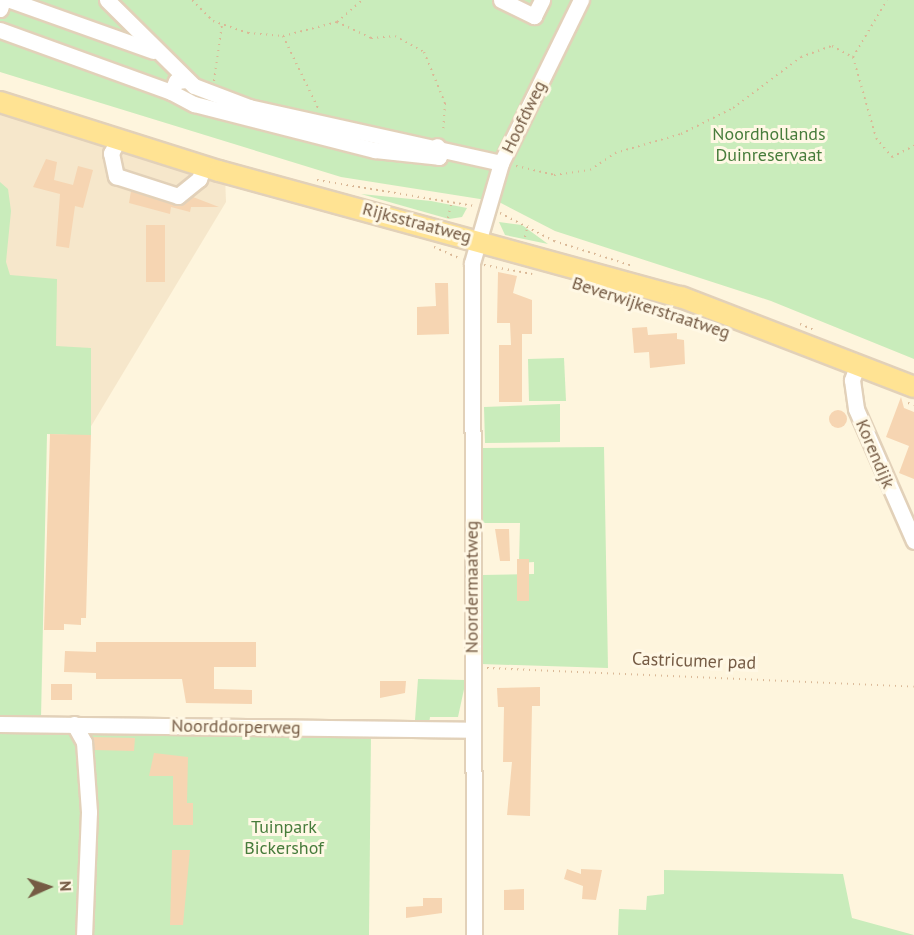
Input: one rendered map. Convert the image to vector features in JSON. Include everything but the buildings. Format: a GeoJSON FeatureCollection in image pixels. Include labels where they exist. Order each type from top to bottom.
{"type":"FeatureCollection","features":[{"type":"Feature","properties":{"kind":"main road","name":"Rijksstraatweg"},"geometry":{"type":"LineString","coordinates":[[0,102],[204,166],[479,239],[681,297],[858,364]]}},
{"type":"Feature","properties":{"kind":"main road"},"geometry":{"type":"LineString","coordinates":[[858,364],[914,387]]}},
{"type":"Feature","properties":{"kind":"street"},"geometry":{"type":"LineString","coordinates":[[0,9],[3,0]]}},
{"type":"Feature","properties":{"kind":"street"},"geometry":{"type":"LineString","coordinates":[[10,0],[159,53]]}},
{"type":"Feature","properties":{"kind":"street"},"geometry":{"type":"LineString","coordinates":[[107,0],[119,5],[159,53],[187,80],[212,93],[249,107],[325,121],[501,163]]}},
{"type":"Feature","properties":{"kind":"street"},"geometry":{"type":"LineString","coordinates":[[508,2],[534,16],[542,0]]}},
{"type":"Feature","properties":{"kind":"street","name":"Hoofdweg"},"geometry":{"type":"LineString","coordinates":[[479,239],[501,163],[581,0]]}},
{"type":"Feature","properties":{"kind":"street"},"geometry":{"type":"LineString","coordinates":[[0,30],[171,92],[194,104],[375,150],[439,157],[437,146]]}},
{"type":"Feature","properties":{"kind":"street"},"geometry":{"type":"LineString","coordinates":[[171,92],[176,81],[187,80]]}},
{"type":"Feature","properties":{"kind":"street"},"geometry":{"type":"LineString","coordinates":[[118,140],[111,153],[116,176],[178,196],[199,179],[204,166]]}},
{"type":"Feature","properties":{"kind":"street","name":"Noordermaatweg"},"geometry":{"type":"LineString","coordinates":[[474,935],[472,263],[479,239]]}},
{"type":"Feature","properties":{"kind":"street","name":"Korendijk"},"geometry":{"type":"LineString","coordinates":[[858,364],[852,380],[856,410],[914,541]]}},
{"type":"Feature","properties":{"kind":"street","name":"Noorddorperweg"},"geometry":{"type":"LineString","coordinates":[[0,724],[473,730]]}},
{"type":"Feature","properties":{"kind":"street"},"geometry":{"type":"LineString","coordinates":[[74,724],[84,742],[89,812],[84,935]]}},
{"type":"Feature","properties":{"kind":"path"},"geometry":{"type":"LineString","coordinates":[[192,0],[222,24],[283,36],[337,22],[362,0]]}},
{"type":"Feature","properties":{"kind":"path"},"geometry":{"type":"LineString","coordinates":[[887,0],[854,57],[876,138],[892,157],[914,146]]}},
{"type":"Feature","properties":{"kind":"path"},"geometry":{"type":"LineString","coordinates":[[337,22],[371,38],[395,36],[424,52],[447,122],[437,146]]}},
{"type":"Feature","properties":{"kind":"path"},"geometry":{"type":"LineString","coordinates":[[212,93],[222,24]]}},
{"type":"Feature","properties":{"kind":"path"},"geometry":{"type":"LineString","coordinates":[[283,36],[325,121]]}},
{"type":"Feature","properties":{"kind":"path"},"geometry":{"type":"LineString","coordinates":[[501,163],[554,175],[590,170],[615,153],[681,134],[733,108],[801,57],[832,46],[854,57]]}},
{"type":"Feature","properties":{"kind":"path","name":"Rijksstraatweg"},"geometry":{"type":"LineString","coordinates":[[308,178],[487,210],[528,225]]}},
{"type":"Feature","properties":{"kind":"path","name":"Rijksstraatweg"},"geometry":{"type":"LineString","coordinates":[[436,248],[472,263]]}},
{"type":"Feature","properties":{"kind":"path"},"geometry":{"type":"LineString","coordinates":[[472,263],[539,275]]}},
{"type":"Feature","properties":{"kind":"path","name":"Castricumer pad"},"geometry":{"type":"LineString","coordinates":[[472,668],[914,687]]}},
{"type":"Feature","properties":{"kind":"shaded area"},"geometry":{"type":"Polygon","coordinates":[[[0,106],[225,176],[226,202],[90,428],[0,428],[0,106]]]}},
{"type":"Feature","properties":{"kind":"green space","name":"Noordhollands Duinreservaat"},"geometry":{"type":"Polygon","coordinates":[[[0,0],[914,0],[914,359],[771,301],[555,231],[499,202],[341,177],[0,72],[0,0]]]}},
{"type":"Feature","properties":{"kind":"green space"},"geometry":{"type":"Polygon","coordinates":[[[0,182],[8,189],[11,211],[6,262],[10,275],[57,279],[56,346],[91,348],[91,436],[47,434],[41,718],[0,720],[0,182]]]}},
{"type":"Feature","properties":{"kind":"green space"},"geometry":{"type":"Polygon","coordinates":[[[361,194],[431,201],[467,208],[462,217],[449,219],[361,194]]]}},
{"type":"Feature","properties":{"kind":"green space"},"geometry":{"type":"Polygon","coordinates":[[[499,222],[522,225],[548,244],[505,235],[499,222]]]}},
{"type":"Feature","properties":{"kind":"green space"},"geometry":{"type":"Polygon","coordinates":[[[564,358],[566,401],[529,401],[528,359],[564,358]]]}},
{"type":"Feature","properties":{"kind":"green space"},"geometry":{"type":"Polygon","coordinates":[[[560,404],[560,442],[485,443],[484,407],[560,404]]]}},
{"type":"Feature","properties":{"kind":"green space"},"geometry":{"type":"Polygon","coordinates":[[[604,447],[608,668],[481,664],[482,575],[534,574],[534,562],[519,563],[520,523],[482,523],[483,448],[604,447]]]}},
{"type":"Feature","properties":{"kind":"green space"},"geometry":{"type":"Polygon","coordinates":[[[418,679],[466,680],[458,717],[430,717],[429,724],[415,720],[418,679]]]}},
{"type":"Feature","properties":{"kind":"green space","name":"Tuinpark Bickershof"},"geometry":{"type":"Polygon","coordinates":[[[0,730],[371,736],[369,935],[0,935],[0,730]]]}},
{"type":"Feature","properties":{"kind":"green space"},"geometry":{"type":"Polygon","coordinates":[[[664,870],[843,874],[852,918],[914,935],[618,935],[619,909],[646,910],[647,896],[664,894],[664,870]]]}}]}
